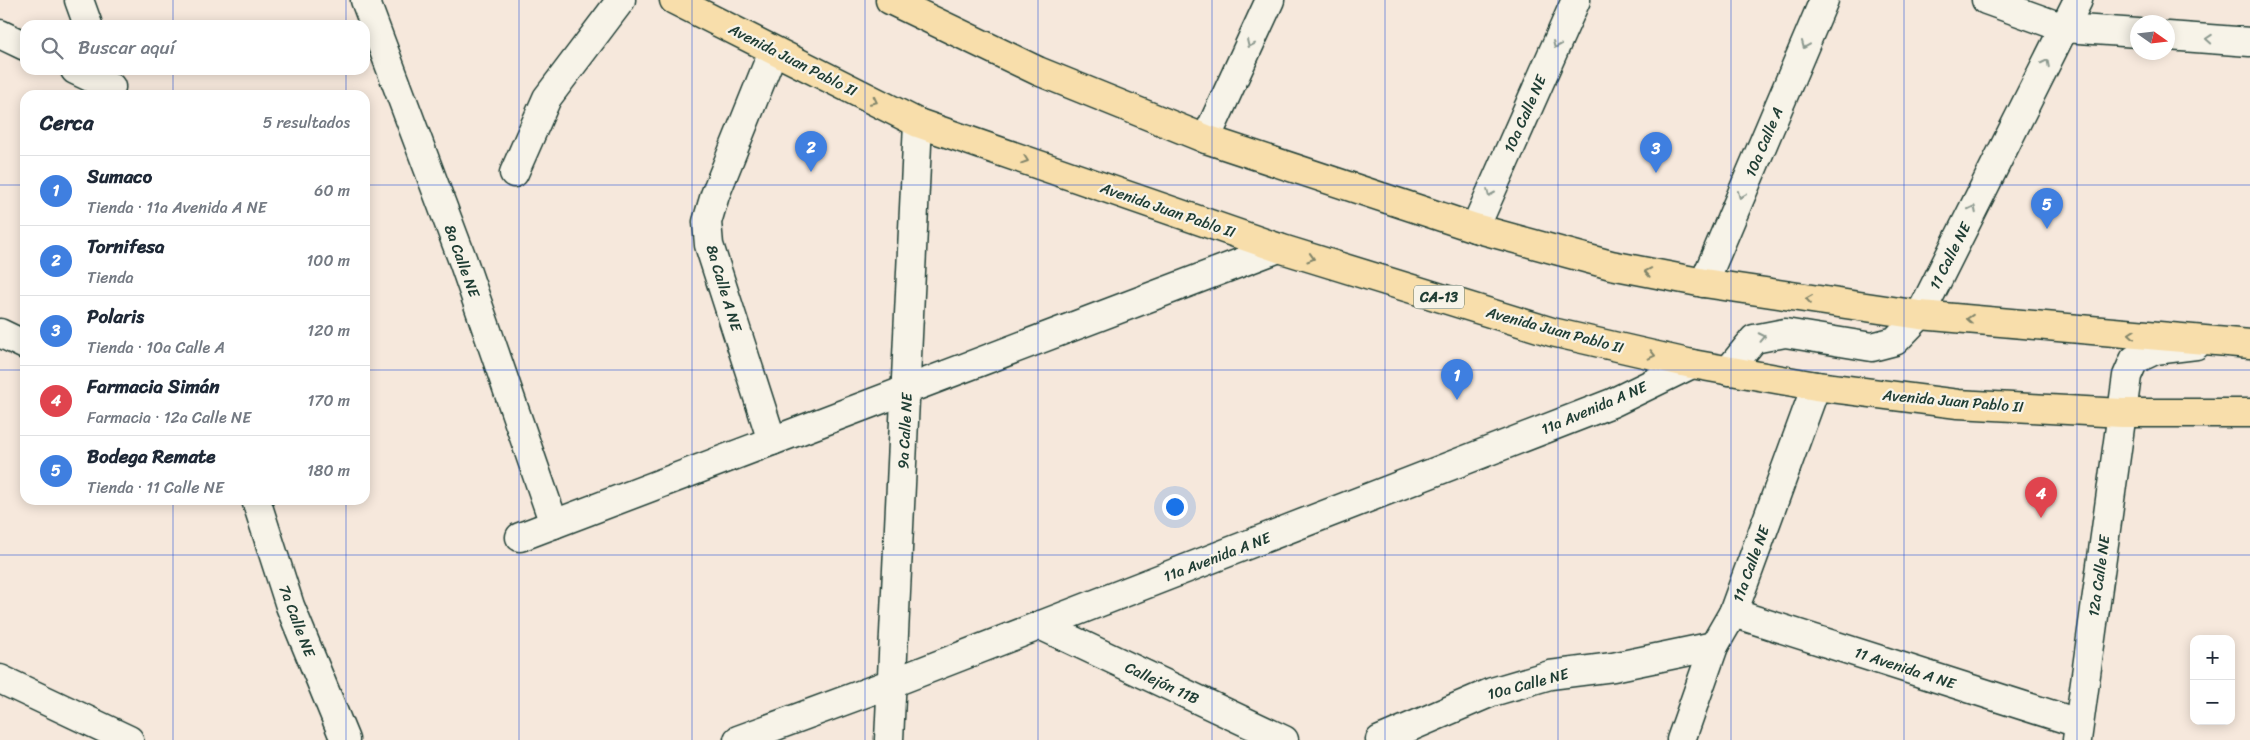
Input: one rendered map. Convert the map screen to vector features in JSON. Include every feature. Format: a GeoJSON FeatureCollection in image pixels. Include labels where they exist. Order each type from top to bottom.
{"type":"FeatureCollection","features":[{"type":"Feature","properties":{"kind":"highway","name":"Avenida Juan Pablo II"},"geometry":{"type":"LineString","coordinates":[[674,0],[918,123],[1279,248],[1552,332],[1728,371],[1816,386],[1958,404],[2122,413],[2250,413]]}},
{"type":"Feature","properties":{"kind":"highway"},"geometry":{"type":"LineString","coordinates":[[904,3],[1038,71],[1206,139],[1475,228],[1610,264],[1704,283],[1920,315],[2240,343]]}},
{"type":"Feature","properties":{"kind":"street"},"geometry":{"type":"LineString","coordinates":[[79,0],[86,20]]}},
{"type":"Feature","properties":{"kind":"street","name":"8a Calle NE"},"geometry":{"type":"LineString","coordinates":[[365,0],[463,261],[554,524]]}},
{"type":"Feature","properties":{"kind":"street"},"geometry":{"type":"LineString","coordinates":[[514,172],[547,98],[621,0]]}},
{"type":"Feature","properties":{"kind":"street"},"geometry":{"type":"LineString","coordinates":[[1206,139],[1270,0]]}},
{"type":"Feature","properties":{"kind":"street","name":"10a Calle NE"},"geometry":{"type":"LineString","coordinates":[[1475,228],[1576,0]]}},
{"type":"Feature","properties":{"kind":"street","name":"10a Calle A"},"geometry":{"type":"LineString","coordinates":[[1704,283],[1824,0]]}},
{"type":"Feature","properties":{"kind":"street"},"geometry":{"type":"LineString","coordinates":[[1986,0],[2064,28],[2130,33]]}},
{"type":"Feature","properties":{"kind":"street","name":"11 Calle NE"},"geometry":{"type":"LineString","coordinates":[[1728,371],[1754,339],[1785,333],[1872,347],[1895,341],[1920,315],[2078,0]]}},
{"type":"Feature","properties":{"kind":"street"},"geometry":{"type":"LineString","coordinates":[[0,34],[20,44]]}},
{"type":"Feature","properties":{"kind":"street"},"geometry":{"type":"LineString","coordinates":[[2175,37],[2250,42]]}},
{"type":"Feature","properties":{"kind":"street","name":"8a Calle A NE"},"geometry":{"type":"LineString","coordinates":[[772,441],[709,245],[707,222],[715,195],[773,51]]}},
{"type":"Feature","properties":{"kind":"street"},"geometry":{"type":"LineString","coordinates":[[88,75],[110,84]]}},
{"type":"Feature","properties":{"kind":"street","name":"9a Calle NE"},"geometry":{"type":"LineString","coordinates":[[889,740],[907,390],[918,123]]}},
{"type":"Feature","properties":{"kind":"street"},"geometry":{"type":"LineString","coordinates":[[520,537],[1279,248]]}},
{"type":"Feature","properties":{"kind":"street"},"geometry":{"type":"LineString","coordinates":[[0,333],[20,343]]}},
{"type":"Feature","properties":{"kind":"street","name":"12a Calle NE"},"geometry":{"type":"LineString","coordinates":[[2077,732],[2126,376],[2134,360],[2155,350],[2240,343]]}},
{"type":"Feature","properties":{"kind":"street","name":"11a Avenida A NE"},"geometry":{"type":"LineString","coordinates":[[738,740],[892,683],[1612,403],[1692,364]]}},
{"type":"Feature","properties":{"kind":"street","name":"11a Calle NE"},"geometry":{"type":"LineString","coordinates":[[1681,740],[1714,646],[1732,614],[1816,386]]}},
{"type":"Feature","properties":{"kind":"street","name":"7a Calle NE"},"geometry":{"type":"LineString","coordinates":[[258,505],[290,606],[345,740]]}},
{"type":"Feature","properties":{"kind":"street","name":"11 Avenida A NE"},"geometry":{"type":"LineString","coordinates":[[1732,614],[2077,732]]}},
{"type":"Feature","properties":{"kind":"street","name":"Callejón 11B"},"geometry":{"type":"LineString","coordinates":[[1040,625],[1284,740]]}},
{"type":"Feature","properties":{"kind":"street","name":"10a Calle NE"},"geometry":{"type":"LineString","coordinates":[[1380,740],[1492,692],[1550,675],[1613,666],[1714,646]]}},
{"type":"Feature","properties":{"kind":"street"},"geometry":{"type":"LineString","coordinates":[[0,679],[129,740]]}},
{"type":"Feature","properties":{"kind":"place","name":"Tornifesa"},"geometry":{"type":"Point","coordinates":[811,172]}},
{"type":"Feature","properties":{"kind":"place","name":"Polaris"},"geometry":{"type":"Point","coordinates":[1656,173]}},
{"type":"Feature","properties":{"kind":"place","name":"Bodega Remate"},"geometry":{"type":"Point","coordinates":[2047,229]}},
{"type":"Feature","properties":{"kind":"place","name":"Sumaco"},"geometry":{"type":"Point","coordinates":[1457,400]}},
{"type":"Feature","properties":{"kind":"place","name":"Farmacia Simán"},"geometry":{"type":"Point","coordinates":[2041,518]}}]}
